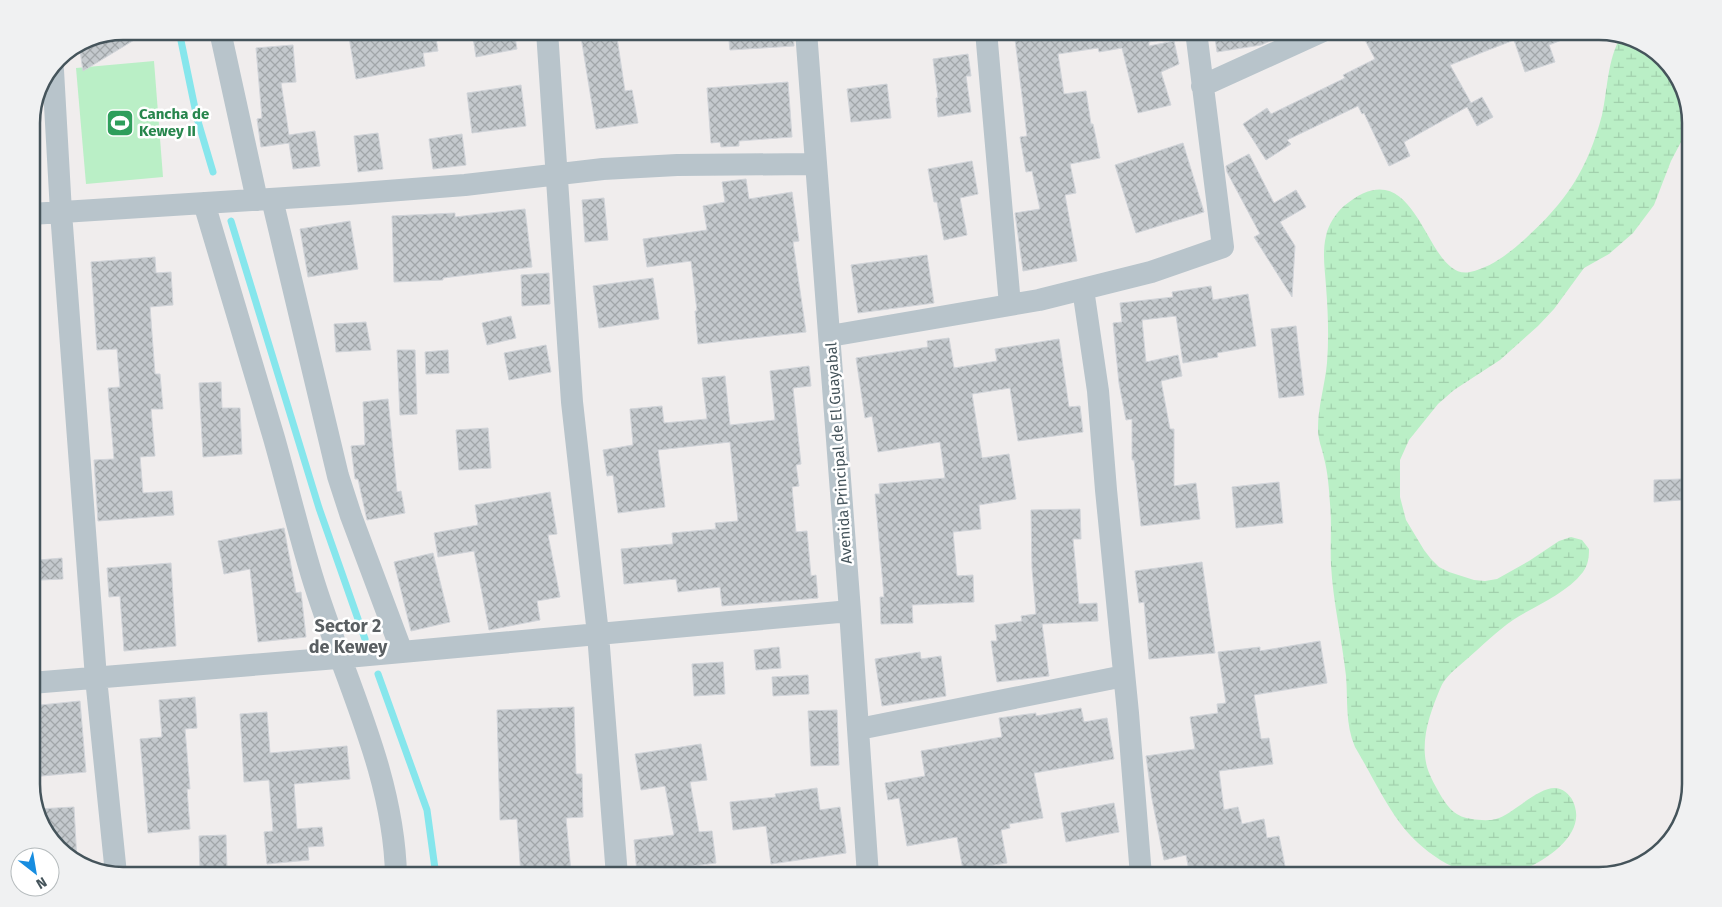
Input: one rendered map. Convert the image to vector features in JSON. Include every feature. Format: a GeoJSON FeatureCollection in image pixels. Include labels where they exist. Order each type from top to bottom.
{"type":"FeatureCollection","features":[{"type":"Feature","properties":{"kind":"street"},"geometry":{"type":"LineString","coordinates":[[222,40],[338,476],[402,652]]}},
{"type":"Feature","properties":{"kind":"street"},"geometry":{"type":"LineString","coordinates":[[548,40],[572,402],[598,634],[616,867]]}},
{"type":"Feature","properties":{"kind":"street","name":"Avenida Principal de El Guayabal"},"geometry":{"type":"LineString","coordinates":[[807,40],[859,729],[867,867]]}},
{"type":"Feature","properties":{"kind":"street"},"geometry":{"type":"LineString","coordinates":[[987,40],[1010,305]]}},
{"type":"Feature","properties":{"kind":"street"},"geometry":{"type":"LineString","coordinates":[[830,336],[1010,305],[1084,289],[1151,272],[1223,247],[1197,40]]}},
{"type":"Feature","properties":{"kind":"street"},"geometry":{"type":"LineString","coordinates":[[1202,86],[1303,40]]}},
{"type":"Feature","properties":{"kind":"street"},"geometry":{"type":"LineString","coordinates":[[53,79],[96,678],[115,866]]}},
{"type":"Feature","properties":{"kind":"street"},"geometry":{"type":"LineString","coordinates":[[40,213],[456,185],[603,169],[678,165],[816,164]]}},
{"type":"Feature","properties":{"kind":"street"},"geometry":{"type":"LineString","coordinates":[[204,203],[274,438],[312,576],[340,658],[364,717],[393,828],[395,867]]}},
{"type":"Feature","properties":{"kind":"street"},"geometry":{"type":"LineString","coordinates":[[1084,289],[1098,391],[1140,867]]}},
{"type":"Feature","properties":{"kind":"street"},"geometry":{"type":"LineString","coordinates":[[40,682],[340,658],[850,611]]}},
{"type":"Feature","properties":{"kind":"street"},"geometry":{"type":"LineString","coordinates":[[859,729],[1124,676]]}},
{"type":"Feature","properties":{"kind":"green space"},"geometry":{"type":"Polygon","coordinates":[[[1617,42],[1626,44],[1654,61],[1668,77],[1678,96],[1682,117],[1682,141],[1671,161],[1654,205],[1633,233],[1609,254],[1584,268],[1554,309],[1538,326],[1500,360],[1454,390],[1438,404],[1409,440],[1400,460],[1400,497],[1406,520],[1431,559],[1439,567],[1449,572],[1474,580],[1497,579],[1559,541],[1571,537],[1582,540],[1589,549],[1586,567],[1576,580],[1559,593],[1507,624],[1448,676],[1442,684],[1425,737],[1425,757],[1431,778],[1441,796],[1457,814],[1466,818],[1496,819],[1511,812],[1536,794],[1553,788],[1560,789],[1568,794],[1575,807],[1576,819],[1572,831],[1554,852],[1528,867],[1454,867],[1420,845],[1400,823],[1355,747],[1350,730],[1346,676],[1332,579],[1331,512],[1328,481],[1318,433],[1328,344],[1324,261],[1325,242],[1330,224],[1344,206],[1369,191],[1389,191],[1405,202],[1442,257],[1454,269],[1470,272],[1478,270],[1506,255],[1552,212],[1564,198],[1582,168],[1590,152],[1602,115],[1610,65],[1617,42]]]}},
{"type":"Feature","properties":{"kind":"green space","name":"Cancha de Kewey II"},"geometry":{"type":"Polygon","coordinates":[[[154,61],[163,177],[86,184],[76,68],[154,61]]]}},
{"type":"Feature","properties":{"kind":"building"},"geometry":{"type":"Polygon","coordinates":[[[134,40],[83,71],[80,52],[91,46],[107,42],[134,40]]]}},
{"type":"Feature","properties":{"kind":"building"},"geometry":{"type":"Polygon","coordinates":[[[350,40],[436,40],[438,51],[423,53],[425,66],[356,79],[350,40]]]}},
{"type":"Feature","properties":{"kind":"building"},"geometry":{"type":"Polygon","coordinates":[[[473,40],[516,40],[517,49],[476,57],[473,40]]]}},
{"type":"Feature","properties":{"kind":"building"},"geometry":{"type":"Polygon","coordinates":[[[581,40],[617,40],[625,91],[632,90],[638,123],[596,129],[581,40]]]}},
{"type":"Feature","properties":{"kind":"building"},"geometry":{"type":"Polygon","coordinates":[[[729,40],[794,40],[794,46],[730,50],[729,40]]]}},
{"type":"Feature","properties":{"kind":"building"},"geometry":{"type":"Polygon","coordinates":[[[1015,40],[1160,40],[1149,42],[1149,46],[1174,41],[1179,64],[1161,72],[1171,105],[1138,113],[1122,48],[1099,52],[1098,48],[1058,54],[1064,94],[1086,91],[1091,124],[1093,124],[1100,158],[1070,164],[1076,193],[1065,195],[1077,261],[1023,271],[1015,213],[1040,209],[1032,171],[1026,172],[1020,137],[1027,136],[1015,40]]]}},
{"type":"Feature","properties":{"kind":"building"},"geometry":{"type":"Polygon","coordinates":[[[1215,40],[1272,40],[1261,45],[1217,52],[1215,40]]]}},
{"type":"Feature","properties":{"kind":"building"},"geometry":{"type":"Polygon","coordinates":[[[1365,40],[1514,40],[1450,65],[1471,103],[1482,97],[1493,117],[1477,126],[1467,107],[1404,142],[1410,156],[1389,166],[1364,113],[1362,114],[1358,106],[1287,140],[1291,144],[1266,160],[1243,124],[1267,108],[1271,114],[1345,78],[1343,75],[1375,59],[1365,40]]]}},
{"type":"Feature","properties":{"kind":"building"},"geometry":{"type":"Polygon","coordinates":[[[1514,40],[1562,40],[1549,45],[1555,62],[1525,72],[1514,40]]]}},
{"type":"Feature","properties":{"kind":"building"},"geometry":{"type":"Polygon","coordinates":[[[293,45],[296,82],[281,83],[289,135],[315,131],[320,166],[293,169],[289,143],[261,147],[257,119],[262,118],[256,48],[293,45]]]}},
{"type":"Feature","properties":{"kind":"building"},"geometry":{"type":"Polygon","coordinates":[[[968,54],[971,76],[966,76],[971,112],[938,117],[936,98],[938,98],[933,59],[968,54]]]}},
{"type":"Feature","properties":{"kind":"building"},"geometry":{"type":"Polygon","coordinates":[[[788,82],[792,137],[739,141],[739,146],[721,147],[720,142],[711,143],[707,88],[788,82]]]}},
{"type":"Feature","properties":{"kind":"building"},"geometry":{"type":"Polygon","coordinates":[[[887,84],[891,118],[851,122],[847,89],[887,84]]]}},
{"type":"Feature","properties":{"kind":"building"},"geometry":{"type":"Polygon","coordinates":[[[521,85],[526,126],[472,133],[467,93],[521,85]]]}},
{"type":"Feature","properties":{"kind":"building"},"geometry":{"type":"Polygon","coordinates":[[[378,133],[383,169],[358,172],[354,136],[378,133]]]}},
{"type":"Feature","properties":{"kind":"building"},"geometry":{"type":"Polygon","coordinates":[[[462,134],[466,165],[433,169],[429,139],[462,134]]]}},
{"type":"Feature","properties":{"kind":"building"},"geometry":{"type":"Polygon","coordinates":[[[1183,143],[1204,212],[1136,233],[1115,165],[1183,143]]]}},
{"type":"Feature","properties":{"kind":"building"},"geometry":{"type":"Polygon","coordinates":[[[1249,154],[1274,203],[1296,190],[1306,207],[1280,222],[1295,246],[1292,297],[1254,237],[1260,234],[1227,172],[1226,166],[1249,154]]]}},
{"type":"Feature","properties":{"kind":"building"},"geometry":{"type":"Polygon","coordinates":[[[972,161],[978,194],[960,198],[967,235],[944,240],[937,202],[934,202],[928,169],[972,161]]]}},
{"type":"Feature","properties":{"kind":"building"},"geometry":{"type":"Polygon","coordinates":[[[746,179],[749,199],[792,192],[799,241],[793,242],[806,332],[698,344],[695,311],[697,311],[691,261],[647,267],[643,239],[707,230],[703,206],[725,202],[722,182],[746,179]]]}},
{"type":"Feature","properties":{"kind":"building"},"geometry":{"type":"Polygon","coordinates":[[[604,198],[608,240],[585,242],[582,200],[604,198]]]}},
{"type":"Feature","properties":{"kind":"building"},"geometry":{"type":"Polygon","coordinates":[[[525,209],[532,267],[443,278],[443,280],[394,282],[392,216],[455,213],[455,217],[525,209]]]}},
{"type":"Feature","properties":{"kind":"building"},"geometry":{"type":"Polygon","coordinates":[[[350,221],[358,269],[308,277],[300,229],[350,221]]]}},
{"type":"Feature","properties":{"kind":"building"},"geometry":{"type":"Polygon","coordinates":[[[927,255],[934,303],[858,313],[851,265],[927,255]]]}},
{"type":"Feature","properties":{"kind":"building"},"geometry":{"type":"Polygon","coordinates":[[[155,257],[156,273],[171,272],[173,305],[150,307],[155,374],[160,374],[163,409],[151,409],[155,456],[140,457],[143,493],[172,491],[174,515],[98,521],[94,460],[114,459],[108,388],[120,387],[117,349],[97,350],[91,262],[155,257]]]}},
{"type":"Feature","properties":{"kind":"building"},"geometry":{"type":"Polygon","coordinates":[[[549,273],[550,304],[522,306],[521,275],[549,273]]]}},
{"type":"Feature","properties":{"kind":"building"},"geometry":{"type":"Polygon","coordinates":[[[653,278],[659,319],[599,328],[593,286],[653,278]]]}},
{"type":"Feature","properties":{"kind":"building"},"geometry":{"type":"Polygon","coordinates":[[[1211,286],[1213,300],[1248,294],[1256,346],[1217,353],[1218,357],[1183,363],[1176,316],[1142,320],[1146,362],[1178,355],[1182,376],[1161,381],[1170,429],[1174,429],[1174,486],[1196,483],[1200,519],[1141,526],[1134,460],[1132,460],[1132,419],[1126,420],[1119,383],[1113,323],[1122,322],[1120,303],[1173,297],[1172,292],[1211,286]]]}},
{"type":"Feature","properties":{"kind":"building"},"geometry":{"type":"Polygon","coordinates":[[[511,316],[516,338],[487,345],[482,323],[511,316]]]}},
{"type":"Feature","properties":{"kind":"building"},"geometry":{"type":"Polygon","coordinates":[[[366,322],[371,350],[336,352],[334,324],[366,322]]]}},
{"type":"Feature","properties":{"kind":"building"},"geometry":{"type":"Polygon","coordinates":[[[1296,326],[1304,395],[1279,398],[1271,329],[1296,326]]]}},
{"type":"Feature","properties":{"kind":"building"},"geometry":{"type":"Polygon","coordinates":[[[949,338],[954,368],[997,361],[995,349],[1059,339],[1069,407],[1080,406],[1083,432],[1018,441],[1010,388],[972,394],[982,458],[1009,454],[1016,499],[979,505],[981,529],[953,532],[957,576],[973,575],[974,602],[912,605],[913,623],[881,624],[880,597],[884,597],[875,494],[880,494],[879,484],[945,478],[940,442],[878,452],[872,416],[865,418],[856,358],[928,347],[927,341],[949,338]]]}},
{"type":"Feature","properties":{"kind":"building"},"geometry":{"type":"Polygon","coordinates":[[[546,345],[551,372],[509,380],[504,353],[546,345]]]}},
{"type":"Feature","properties":{"kind":"building"},"geometry":{"type":"Polygon","coordinates":[[[397,350],[415,350],[417,414],[400,415],[397,350]]]}},
{"type":"Feature","properties":{"kind":"building"},"geometry":{"type":"Polygon","coordinates":[[[448,350],[449,373],[426,374],[425,352],[448,350]]]}},
{"type":"Feature","properties":{"kind":"building"},"geometry":{"type":"Polygon","coordinates":[[[809,366],[811,386],[793,388],[801,464],[796,465],[799,486],[792,487],[796,532],[807,531],[811,576],[816,575],[818,598],[722,606],[720,587],[678,592],[676,579],[624,584],[621,549],[673,544],[672,533],[716,529],[715,523],[738,521],[730,442],[658,450],[665,507],[618,513],[613,475],[607,476],[603,450],[633,445],[630,409],[662,406],[664,423],[707,419],[702,378],[725,376],[730,425],[775,420],[770,371],[809,366]]]}},
{"type":"Feature","properties":{"kind":"building"},"geometry":{"type":"Polygon","coordinates":[[[221,382],[222,408],[240,408],[242,454],[203,457],[199,383],[221,382]]]}},
{"type":"Feature","properties":{"kind":"building"},"geometry":{"type":"Polygon","coordinates":[[[388,399],[397,492],[401,491],[405,513],[367,520],[358,479],[355,479],[351,446],[365,445],[363,402],[388,399]]]}},
{"type":"Feature","properties":{"kind":"building"},"geometry":{"type":"Polygon","coordinates":[[[488,428],[491,468],[459,470],[456,430],[488,428]]]}},
{"type":"Feature","properties":{"kind":"building"},"geometry":{"type":"Polygon","coordinates":[[[1681,479],[1681,500],[1654,502],[1654,480],[1681,479]]]}},
{"type":"Feature","properties":{"kind":"building"},"geometry":{"type":"Polygon","coordinates":[[[1279,482],[1283,523],[1236,528],[1232,487],[1279,482]]]}},
{"type":"Feature","properties":{"kind":"building"},"geometry":{"type":"Polygon","coordinates":[[[550,492],[557,534],[548,535],[560,597],[537,601],[540,620],[489,630],[474,551],[438,557],[434,533],[478,525],[475,505],[550,492]]]}},
{"type":"Feature","properties":{"kind":"building"},"geometry":{"type":"Polygon","coordinates":[[[1080,509],[1081,539],[1073,539],[1079,604],[1097,603],[1098,621],[1042,624],[1049,676],[997,682],[991,641],[997,641],[995,625],[1022,621],[1021,616],[1036,614],[1032,569],[1031,510],[1080,509]]]}},
{"type":"Feature","properties":{"kind":"building"},"geometry":{"type":"Polygon","coordinates":[[[284,528],[296,593],[301,592],[306,637],[258,642],[250,569],[224,574],[218,541],[284,528]]]}},
{"type":"Feature","properties":{"kind":"building"},"geometry":{"type":"Polygon","coordinates":[[[433,553],[450,622],[411,631],[394,562],[433,553]]]}},
{"type":"Feature","properties":{"kind":"building"},"geometry":{"type":"Polygon","coordinates":[[[62,558],[63,579],[41,580],[40,560],[62,558]]]}},
{"type":"Feature","properties":{"kind":"building"},"geometry":{"type":"Polygon","coordinates":[[[1202,562],[1215,653],[1149,659],[1144,602],[1139,603],[1135,571],[1202,562]]]}},
{"type":"Feature","properties":{"kind":"building"},"geometry":{"type":"Polygon","coordinates":[[[171,563],[176,646],[124,651],[120,596],[109,597],[107,568],[171,563]]]}},
{"type":"Feature","properties":{"kind":"building"},"geometry":{"type":"Polygon","coordinates":[[[1320,641],[1327,683],[1254,695],[1261,739],[1269,738],[1273,764],[1219,771],[1224,810],[1238,807],[1242,824],[1264,819],[1267,838],[1279,836],[1285,867],[1188,867],[1186,855],[1164,860],[1146,756],[1195,749],[1190,717],[1218,713],[1217,704],[1226,703],[1218,652],[1260,647],[1260,651],[1320,641]]]}},
{"type":"Feature","properties":{"kind":"building"},"geometry":{"type":"Polygon","coordinates":[[[779,647],[781,668],[756,670],[754,650],[779,647]]]}},
{"type":"Feature","properties":{"kind":"building"},"geometry":{"type":"Polygon","coordinates":[[[920,652],[921,659],[941,656],[946,696],[882,706],[875,659],[920,652]]]}},
{"type":"Feature","properties":{"kind":"building"},"geometry":{"type":"Polygon","coordinates":[[[723,662],[725,694],[694,696],[692,664],[723,662]]]}},
{"type":"Feature","properties":{"kind":"building"},"geometry":{"type":"Polygon","coordinates":[[[808,675],[809,694],[773,696],[772,677],[808,675]]]}},
{"type":"Feature","properties":{"kind":"building"},"geometry":{"type":"Polygon","coordinates":[[[195,697],[197,728],[185,729],[190,789],[187,789],[190,829],[148,833],[140,739],[162,737],[159,700],[195,697]]]}},
{"type":"Feature","properties":{"kind":"building"},"geometry":{"type":"Polygon","coordinates":[[[80,701],[86,772],[40,776],[40,705],[80,701]]]}},
{"type":"Feature","properties":{"kind":"building"},"geometry":{"type":"Polygon","coordinates":[[[574,707],[576,774],[582,774],[583,817],[566,818],[571,867],[520,867],[517,819],[500,820],[497,710],[574,707]]]}},
{"type":"Feature","properties":{"kind":"building"},"geometry":{"type":"Polygon","coordinates":[[[1081,708],[1084,722],[1107,718],[1114,759],[1034,773],[1043,818],[1009,824],[1010,828],[1001,830],[1007,863],[982,867],[962,867],[957,837],[907,846],[899,798],[888,800],[885,783],[925,776],[921,751],[1002,737],[999,718],[1036,713],[1036,716],[1081,708]]]}},
{"type":"Feature","properties":{"kind":"building"},"geometry":{"type":"Polygon","coordinates":[[[837,710],[839,765],[811,766],[808,711],[837,710]]]}},
{"type":"Feature","properties":{"kind":"building"},"geometry":{"type":"Polygon","coordinates":[[[267,712],[270,753],[347,746],[350,779],[294,784],[297,829],[322,827],[324,846],[308,847],[309,860],[267,864],[264,832],[273,831],[269,780],[244,782],[240,714],[267,712]]]}},
{"type":"Feature","properties":{"kind":"building"},"geometry":{"type":"Polygon","coordinates":[[[701,744],[707,780],[690,782],[699,832],[712,831],[716,863],[684,867],[636,867],[634,840],[674,835],[665,786],[641,790],[635,754],[701,744]]]}},
{"type":"Feature","properties":{"kind":"building"},"geometry":{"type":"Polygon","coordinates":[[[817,788],[820,810],[840,807],[846,853],[771,864],[766,826],[733,830],[730,802],[776,797],[775,794],[817,788]]]}},
{"type":"Feature","properties":{"kind":"building"},"geometry":{"type":"Polygon","coordinates":[[[1114,803],[1119,832],[1066,842],[1061,813],[1114,803]]]}},
{"type":"Feature","properties":{"kind":"building"},"geometry":{"type":"Polygon","coordinates":[[[74,807],[76,853],[54,830],[44,809],[74,807]]]}},
{"type":"Feature","properties":{"kind":"building"},"geometry":{"type":"Polygon","coordinates":[[[226,835],[227,867],[200,867],[199,836],[226,835]]]}},
{"type":"Feature","properties":{"kind":"waterway"},"geometry":{"type":"LineString","coordinates":[[181,40],[197,118],[213,172]]}},
{"type":"Feature","properties":{"kind":"waterway"},"geometry":{"type":"LineString","coordinates":[[231,221],[319,508],[365,639]]}},
{"type":"Feature","properties":{"kind":"waterway"},"geometry":{"type":"LineString","coordinates":[[378,674],[427,810],[435,867]]}},
{"type":"Feature","properties":{"kind":"place","name":"Cancha de Kewey II"},"geometry":{"type":"Point","coordinates":[120,123]}},
{"type":"Feature","properties":{"kind":"district","name":"Sector 2 de Kewey"},"geometry":{"type":"Point","coordinates":[348,636]}}]}
